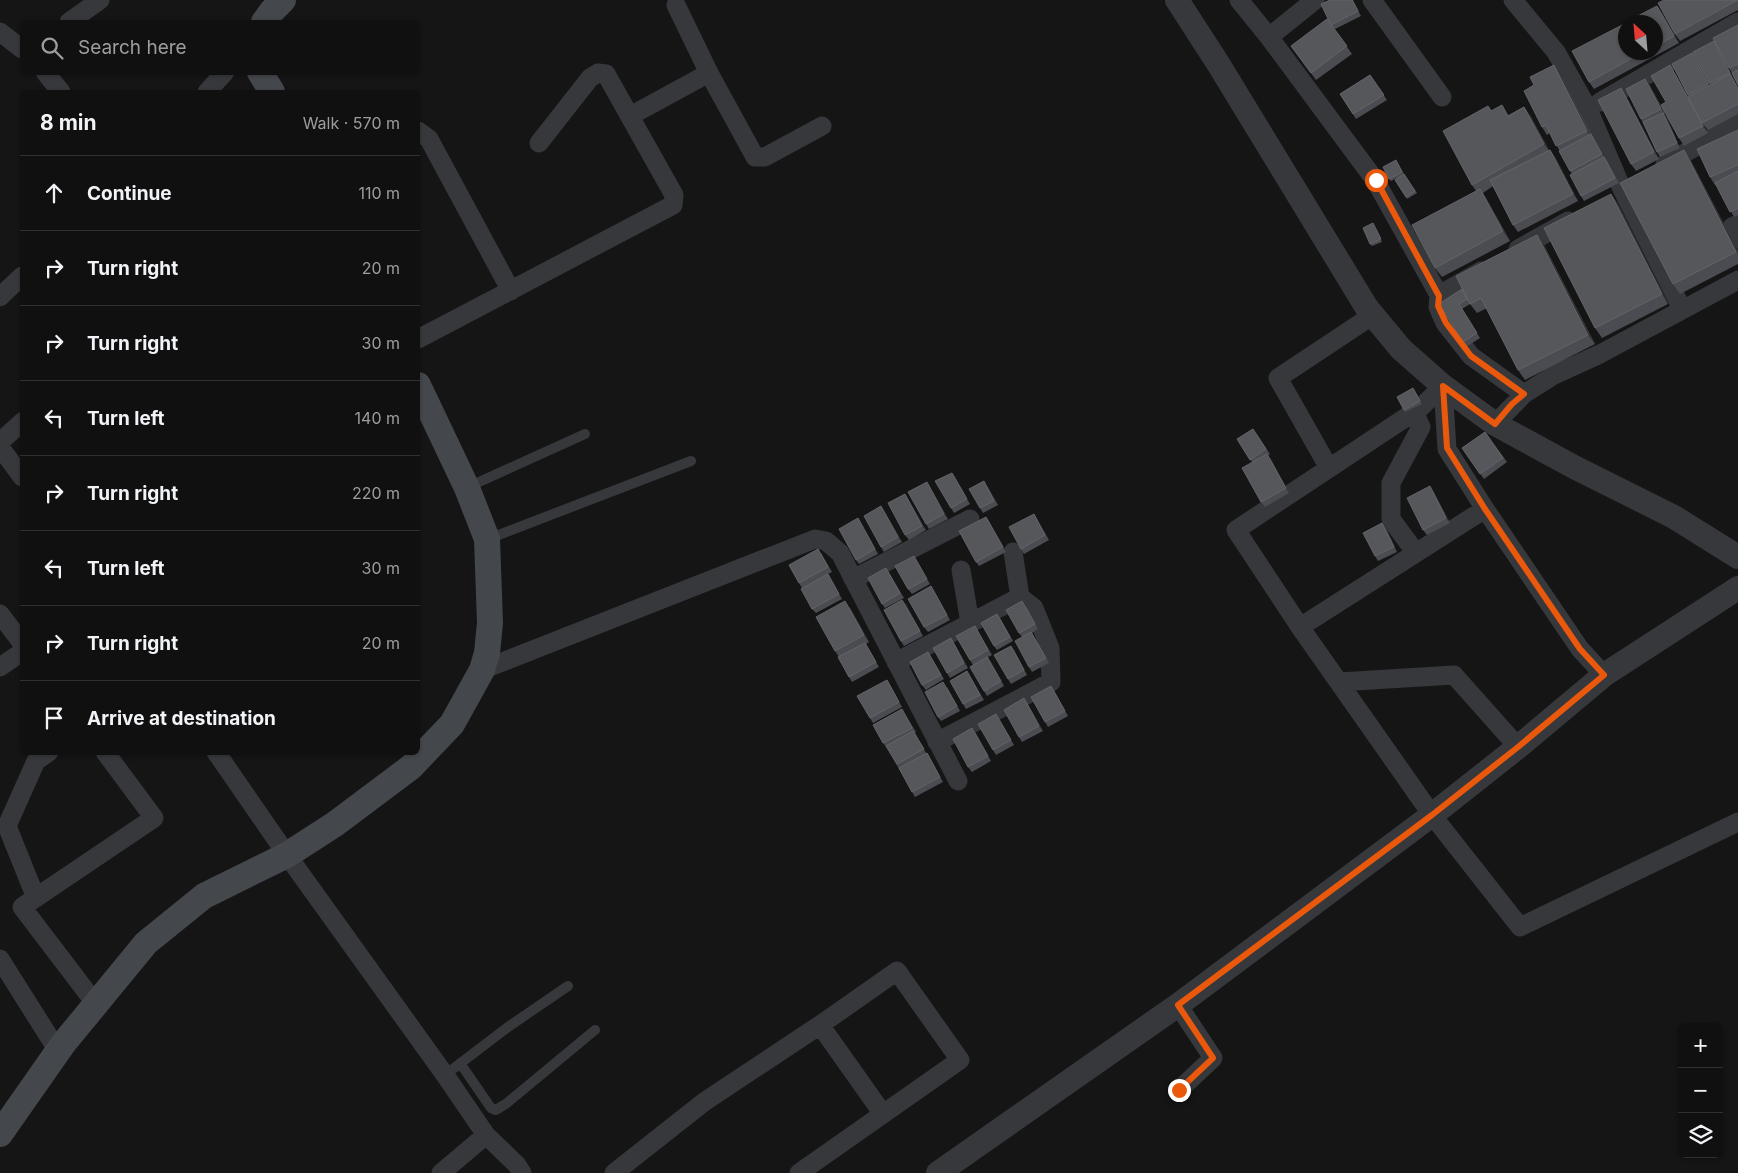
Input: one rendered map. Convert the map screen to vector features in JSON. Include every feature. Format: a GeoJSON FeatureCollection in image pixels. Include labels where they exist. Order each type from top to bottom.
{"type":"FeatureCollection","features":[{"type":"Feature","properties":{"kind":"main road"},"geometry":{"type":"LineString","coordinates":[[262,75],[271,90]]}},
{"type":"Feature","properties":{"kind":"main road"},"geometry":{"type":"LineString","coordinates":[[0,1134],[58,1050],[146,942],[204,896],[287,855],[335,824],[411,767],[452,724],[482,670],[487,653],[490,623],[486,539],[467,488],[420,389]]}},
{"type":"Feature","properties":{"kind":"street"},"geometry":{"type":"LineString","coordinates":[[72,20],[100,0]]}},
{"type":"Feature","properties":{"kind":"street"},"geometry":{"type":"LineString","coordinates":[[1178,0],[1334,255],[1373,315],[1401,348],[1443,386],[1495,424],[1574,467],[1674,517],[1738,557]]}},
{"type":"Feature","properties":{"kind":"street"},"geometry":{"type":"LineString","coordinates":[[1239,0],[1376,180],[1439,296],[1438,306],[1446,323],[1471,356],[1524,394]]}},
{"type":"Feature","properties":{"kind":"street"},"geometry":{"type":"LineString","coordinates":[[1269,37],[1315,0]]}},
{"type":"Feature","properties":{"kind":"street"},"geometry":{"type":"LineString","coordinates":[[1372,0],[1442,97]]}},
{"type":"Feature","properties":{"kind":"street"},"geometry":{"type":"LineString","coordinates":[[1513,0],[1556,52],[1588,109],[1622,188],[1682,309]]}},
{"type":"Feature","properties":{"kind":"street"},"geometry":{"type":"LineString","coordinates":[[676,5],[709,73],[756,156],[766,157],[822,126]]}},
{"type":"Feature","properties":{"kind":"street"},"geometry":{"type":"LineString","coordinates":[[0,16],[11,40]]}},
{"type":"Feature","properties":{"kind":"street"},"geometry":{"type":"LineString","coordinates":[[1588,109],[1738,22]]}},
{"type":"Feature","properties":{"kind":"street"},"geometry":{"type":"LineString","coordinates":[[630,116],[709,73]]}},
{"type":"Feature","properties":{"kind":"street"},"geometry":{"type":"LineString","coordinates":[[420,338],[673,205],[674,195],[606,74],[598,74],[590,78],[539,143]]}},
{"type":"Feature","properties":{"kind":"street"},"geometry":{"type":"LineString","coordinates":[[47,75],[59,90]]}},
{"type":"Feature","properties":{"kind":"street"},"geometry":{"type":"LineString","coordinates":[[209,90],[221,75]]}},
{"type":"Feature","properties":{"kind":"street"},"geometry":{"type":"LineString","coordinates":[[1606,198],[1738,123]]}},
{"type":"Feature","properties":{"kind":"street"},"geometry":{"type":"LineString","coordinates":[[420,132],[429,139],[511,291]]}},
{"type":"Feature","properties":{"kind":"street"},"geometry":{"type":"LineString","coordinates":[[1439,296],[1581,213]]}},
{"type":"Feature","properties":{"kind":"street"},"geometry":{"type":"LineString","coordinates":[[1738,224],[1732,227],[1738,239]]}},
{"type":"Feature","properties":{"kind":"street"},"geometry":{"type":"LineString","coordinates":[[0,297],[20,278]]}},
{"type":"Feature","properties":{"kind":"street"},"geometry":{"type":"LineString","coordinates":[[1495,424],[1512,404],[1524,394],[1554,375],[1600,354],[1738,280]]}},
{"type":"Feature","properties":{"kind":"street"},"geometry":{"type":"LineString","coordinates":[[1329,468],[1278,378],[1373,315]]}},
{"type":"Feature","properties":{"kind":"street"},"geometry":{"type":"LineString","coordinates":[[1443,386],[1414,412],[1236,530],[1300,627],[1432,815],[1520,927],[1738,822]]}},
{"type":"Feature","properties":{"kind":"street"},"geometry":{"type":"LineString","coordinates":[[1443,386],[1447,448],[1485,509],[1580,649],[1604,675]]}},
{"type":"Feature","properties":{"kind":"street"},"geometry":{"type":"LineString","coordinates":[[1414,412],[1422,427],[1391,483],[1391,519],[1416,553]]}},
{"type":"Feature","properties":{"kind":"street"},"geometry":{"type":"LineString","coordinates":[[20,425],[2,453],[20,475]]}},
{"type":"Feature","properties":{"kind":"street"},"geometry":{"type":"LineString","coordinates":[[1300,627],[1485,509]]}},
{"type":"Feature","properties":{"kind":"street"},"geometry":{"type":"LineString","coordinates":[[853,579],[970,518]]}},
{"type":"Feature","properties":{"kind":"street"},"geometry":{"type":"LineString","coordinates":[[482,670],[815,539],[826,541],[840,553],[958,780]]}},
{"type":"Feature","properties":{"kind":"street"},"geometry":{"type":"LineString","coordinates":[[938,742],[1051,682],[1050,648],[1034,608],[1020,597],[1013,552]]}},
{"type":"Feature","properties":{"kind":"street"},"geometry":{"type":"LineString","coordinates":[[961,570],[970,623]]}},
{"type":"Feature","properties":{"kind":"street"},"geometry":{"type":"LineString","coordinates":[[938,1173],[1178,1005],[1432,815],[1518,747],[1604,675],[1738,588]]}},
{"type":"Feature","properties":{"kind":"street"},"geometry":{"type":"LineString","coordinates":[[896,662],[1020,597]]}},
{"type":"Feature","properties":{"kind":"street"},"geometry":{"type":"LineString","coordinates":[[0,614],[20,640]]}},
{"type":"Feature","properties":{"kind":"street"},"geometry":{"type":"LineString","coordinates":[[0,667],[20,653]]}},
{"type":"Feature","properties":{"kind":"street"},"geometry":{"type":"LineString","coordinates":[[1340,682],[1454,675],[1518,747]]}},
{"type":"Feature","properties":{"kind":"street"},"geometry":{"type":"LineString","coordinates":[[36,898],[7,826],[36,761],[45,755]]}},
{"type":"Feature","properties":{"kind":"street"},"geometry":{"type":"LineString","coordinates":[[95,1003],[22,907],[154,818],[107,755]]}},
{"type":"Feature","properties":{"kind":"street"},"geometry":{"type":"LineString","coordinates":[[218,755],[486,1135],[517,1165],[522,1173]]}},
{"type":"Feature","properties":{"kind":"street"},"geometry":{"type":"LineString","coordinates":[[0,958],[58,1050]]}},
{"type":"Feature","properties":{"kind":"street"},"geometry":{"type":"LineString","coordinates":[[614,1173],[704,1102],[898,971],[960,1060],[799,1173]]}},
{"type":"Feature","properties":{"kind":"street"},"geometry":{"type":"LineString","coordinates":[[1178,1005],[1213,1058],[1179,1090]]}},
{"type":"Feature","properties":{"kind":"street"},"geometry":{"type":"LineString","coordinates":[[820,1025],[883,1114]]}},
{"type":"Feature","properties":{"kind":"street"},"geometry":{"type":"LineString","coordinates":[[441,1173],[486,1135]]}},
{"type":"Feature","properties":{"kind":"lane"},"geometry":{"type":"LineString","coordinates":[[467,488],[585,434]]}},
{"type":"Feature","properties":{"kind":"lane"},"geometry":{"type":"LineString","coordinates":[[486,539],[691,460]]}},
{"type":"Feature","properties":{"kind":"lane"},"geometry":{"type":"LineString","coordinates":[[445,1075],[508,1027],[568,986]]}},
{"type":"Feature","properties":{"kind":"lane"},"geometry":{"type":"LineString","coordinates":[[460,1064],[491,1108],[496,1110],[595,1030]]}},
{"type":"Feature","properties":{"kind":"building"},"geometry":{"type":"Polygon","coordinates":[[[1330,0],[1352,0],[1358,11],[1331,25],[1321,4],[1330,0]]]}},
{"type":"Feature","properties":{"kind":"building"},"geometry":{"type":"Polygon","coordinates":[[[1664,0],[1738,0],[1675,34],[1658,3],[1664,0]]]}},
{"type":"Feature","properties":{"kind":"building"},"geometry":{"type":"Polygon","coordinates":[[[1657,6],[1662,15],[1640,15],[1657,6]]]}},
{"type":"Feature","properties":{"kind":"building"},"geometry":{"type":"Polygon","coordinates":[[[1663,17],[1674,36],[1663,42],[1663,17]]]}},
{"type":"Feature","properties":{"kind":"building"},"geometry":{"type":"Polygon","coordinates":[[[1327,19],[1347,46],[1311,73],[1291,46],[1327,19]]]}},
{"type":"Feature","properties":{"kind":"building"},"geometry":{"type":"Polygon","coordinates":[[[1738,25],[1738,64],[1729,68],[1713,38],[1738,25]]]}},
{"type":"Feature","properties":{"kind":"building"},"geometry":{"type":"Polygon","coordinates":[[[1618,27],[1618,60],[1629,60],[1589,82],[1572,51],[1618,27]]]}},
{"type":"Feature","properties":{"kind":"building"},"geometry":{"type":"Polygon","coordinates":[[[1714,41],[1730,73],[1709,83],[1693,52],[1714,41]]]}},
{"type":"Feature","properties":{"kind":"building"},"geometry":{"type":"Polygon","coordinates":[[[1692,53],[1708,84],[1688,95],[1672,64],[1692,53]]]}},
{"type":"Feature","properties":{"kind":"building"},"geometry":{"type":"Polygon","coordinates":[[[1554,65],[1587,131],[1556,146],[1546,125],[1542,127],[1524,91],[1534,85],[1530,77],[1554,65]]]}},
{"type":"Feature","properties":{"kind":"building"},"geometry":{"type":"Polygon","coordinates":[[[1670,65],[1703,126],[1679,138],[1661,105],[1666,102],[1651,76],[1670,65]]]}},
{"type":"Feature","properties":{"kind":"building"},"geometry":{"type":"Polygon","coordinates":[[[1738,70],[1738,85],[1732,73],[1738,70]]]}},
{"type":"Feature","properties":{"kind":"building"},"geometry":{"type":"Polygon","coordinates":[[[1730,74],[1738,89],[1738,104],[1702,123],[1688,97],[1730,74]]]}},
{"type":"Feature","properties":{"kind":"building"},"geometry":{"type":"Polygon","coordinates":[[[1370,75],[1384,95],[1353,114],[1340,94],[1370,75]]]}},
{"type":"Feature","properties":{"kind":"building"},"geometry":{"type":"Polygon","coordinates":[[[1645,79],[1661,109],[1641,119],[1626,89],[1645,79]]]}},
{"type":"Feature","properties":{"kind":"building"},"geometry":{"type":"Polygon","coordinates":[[[1621,88],[1654,152],[1631,164],[1598,100],[1621,88]]]}},
{"type":"Feature","properties":{"kind":"building"},"geometry":{"type":"Polygon","coordinates":[[[1502,105],[1508,116],[1524,107],[1544,144],[1472,185],[1443,131],[1488,106],[1491,111],[1502,105]]]}},
{"type":"Feature","properties":{"kind":"building"},"geometry":{"type":"Polygon","coordinates":[[[1663,113],[1677,143],[1657,152],[1643,122],[1663,113]]]}},
{"type":"Feature","properties":{"kind":"building"},"geometry":{"type":"Polygon","coordinates":[[[1738,130],[1738,165],[1710,177],[1697,149],[1738,130]]]}},
{"type":"Feature","properties":{"kind":"building"},"geometry":{"type":"Polygon","coordinates":[[[1591,134],[1602,154],[1570,171],[1559,151],[1591,134]]]}},
{"type":"Feature","properties":{"kind":"building"},"geometry":{"type":"Polygon","coordinates":[[[1550,150],[1573,194],[1513,225],[1490,180],[1550,150]]]}},
{"type":"Feature","properties":{"kind":"building"},"geometry":{"type":"Polygon","coordinates":[[[1684,150],[1736,252],[1673,284],[1620,183],[1684,150]]]}},
{"type":"Feature","properties":{"kind":"building"},"geometry":{"type":"Polygon","coordinates":[[[1604,157],[1615,178],[1581,196],[1570,175],[1604,157]]]}},
{"type":"Feature","properties":{"kind":"building"},"geometry":{"type":"Polygon","coordinates":[[[1396,160],[1402,172],[1389,179],[1383,167],[1396,160]]]}},
{"type":"Feature","properties":{"kind":"building"},"geometry":{"type":"Polygon","coordinates":[[[1738,171],[1738,208],[1730,212],[1715,183],[1738,171]]]}},
{"type":"Feature","properties":{"kind":"building"},"geometry":{"type":"Polygon","coordinates":[[[1404,174],[1415,191],[1406,197],[1395,180],[1404,174]]]}},
{"type":"Feature","properties":{"kind":"building"},"geometry":{"type":"Polygon","coordinates":[[[1480,189],[1503,231],[1435,268],[1412,225],[1480,189]]]}},
{"type":"Feature","properties":{"kind":"building"},"geometry":{"type":"Polygon","coordinates":[[[1611,194],[1662,294],[1595,328],[1544,228],[1611,194]]]}},
{"type":"Feature","properties":{"kind":"building"},"geometry":{"type":"Polygon","coordinates":[[[1373,223],[1381,239],[1370,244],[1363,228],[1373,223]]]}},
{"type":"Feature","properties":{"kind":"building"},"geometry":{"type":"Polygon","coordinates":[[[1537,235],[1588,335],[1518,370],[1481,298],[1470,304],[1456,276],[1537,235]]]}},
{"type":"Feature","properties":{"kind":"building"},"geometry":{"type":"Polygon","coordinates":[[[1462,289],[1467,299],[1459,304],[1477,333],[1463,342],[1439,304],[1462,289]]]}},
{"type":"Feature","properties":{"kind":"building"},"geometry":{"type":"Polygon","coordinates":[[[1413,388],[1420,401],[1404,410],[1397,397],[1413,388]]]}},
{"type":"Feature","properties":{"kind":"building"},"geometry":{"type":"Polygon","coordinates":[[[1253,429],[1266,449],[1250,460],[1237,439],[1253,429]]]}},
{"type":"Feature","properties":{"kind":"building"},"geometry":{"type":"Polygon","coordinates":[[[1485,432],[1503,458],[1480,474],[1462,448],[1485,432]]]}},
{"type":"Feature","properties":{"kind":"building"},"geometry":{"type":"Polygon","coordinates":[[[1267,454],[1286,488],[1261,502],[1242,468],[1267,454]]]}},
{"type":"Feature","properties":{"kind":"building"},"geometry":{"type":"Polygon","coordinates":[[[952,473],[967,499],[951,508],[935,481],[952,473]]]}},
{"type":"Feature","properties":{"kind":"building"},"geometry":{"type":"Polygon","coordinates":[[[984,481],[994,501],[980,508],[969,489],[984,481]]]}},
{"type":"Feature","properties":{"kind":"building"},"geometry":{"type":"Polygon","coordinates":[[[927,482],[944,514],[926,524],[908,492],[927,482]]]}},
{"type":"Feature","properties":{"kind":"building"},"geometry":{"type":"Polygon","coordinates":[[[1430,486],[1446,518],[1423,530],[1407,498],[1430,486]]]}},
{"type":"Feature","properties":{"kind":"building"},"geometry":{"type":"Polygon","coordinates":[[[905,494],[922,526],[905,535],[888,503],[905,494]]]}},
{"type":"Feature","properties":{"kind":"building"},"geometry":{"type":"Polygon","coordinates":[[[881,506],[898,537],[881,547],[864,516],[881,506]]]}},
{"type":"Feature","properties":{"kind":"building"},"geometry":{"type":"Polygon","coordinates":[[[1034,514],[1045,535],[1021,549],[1009,527],[1034,514]]]}},
{"type":"Feature","properties":{"kind":"building"},"geometry":{"type":"Polygon","coordinates":[[[986,517],[1003,547],[976,562],[959,531],[986,517]]]}},
{"type":"Feature","properties":{"kind":"building"},"geometry":{"type":"Polygon","coordinates":[[[858,518],[875,549],[856,560],[839,529],[858,518]]]}},
{"type":"Feature","properties":{"kind":"building"},"geometry":{"type":"Polygon","coordinates":[[[1382,523],[1394,547],[1375,556],[1363,533],[1382,523]]]}},
{"type":"Feature","properties":{"kind":"building"},"geometry":{"type":"Polygon","coordinates":[[[818,549],[828,567],[799,583],[789,565],[818,549]]]}},
{"type":"Feature","properties":{"kind":"building"},"geometry":{"type":"Polygon","coordinates":[[[914,556],[927,579],[908,589],[895,566],[914,556]]]}},
{"type":"Feature","properties":{"kind":"building"},"geometry":{"type":"Polygon","coordinates":[[[886,568],[900,593],[882,604],[868,578],[886,568]]]}},
{"type":"Feature","properties":{"kind":"building"},"geometry":{"type":"Polygon","coordinates":[[[828,574],[839,594],[812,609],[801,589],[828,574]]]}},
{"type":"Feature","properties":{"kind":"building"},"geometry":{"type":"Polygon","coordinates":[[[931,586],[947,615],[924,627],[908,599],[931,586]]]}},
{"type":"Feature","properties":{"kind":"building"},"geometry":{"type":"Polygon","coordinates":[[[902,600],[920,631],[901,641],[884,610],[902,600]]]}},
{"type":"Feature","properties":{"kind":"building"},"geometry":{"type":"Polygon","coordinates":[[[845,601],[864,635],[835,651],[816,617],[845,601]]]}},
{"type":"Feature","properties":{"kind":"building"},"geometry":{"type":"Polygon","coordinates":[[[1022,601],[1035,624],[1019,633],[1006,610],[1022,601]]]}},
{"type":"Feature","properties":{"kind":"building"},"geometry":{"type":"Polygon","coordinates":[[[997,614],[1010,637],[994,646],[981,623],[997,614]]]}},
{"type":"Feature","properties":{"kind":"building"},"geometry":{"type":"Polygon","coordinates":[[[975,626],[988,650],[970,660],[956,636],[975,626]]]}},
{"type":"Feature","properties":{"kind":"building"},"geometry":{"type":"Polygon","coordinates":[[[1031,632],[1046,658],[1029,667],[1015,641],[1031,632]]]}},
{"type":"Feature","properties":{"kind":"building"},"geometry":{"type":"Polygon","coordinates":[[[951,638],[964,663],[947,673],[933,648],[951,638]]]}},
{"type":"Feature","properties":{"kind":"building"},"geometry":{"type":"Polygon","coordinates":[[[865,643],[876,662],[849,677],[838,657],[865,643]]]}},
{"type":"Feature","properties":{"kind":"building"},"geometry":{"type":"Polygon","coordinates":[[[1011,646],[1024,670],[1008,679],[994,655],[1011,646]]]}},
{"type":"Feature","properties":{"kind":"building"},"geometry":{"type":"Polygon","coordinates":[[[928,652],[941,675],[922,685],[910,662],[928,652]]]}},
{"type":"Feature","properties":{"kind":"building"},"geometry":{"type":"Polygon","coordinates":[[[987,657],[1001,681],[984,691],[970,667],[987,657]]]}},
{"type":"Feature","properties":{"kind":"building"},"geometry":{"type":"Polygon","coordinates":[[[967,671],[980,695],[963,704],[950,681],[967,671]]]}},
{"type":"Feature","properties":{"kind":"building"},"geometry":{"type":"Polygon","coordinates":[[[887,680],[899,702],[870,718],[857,696],[887,680]]]}},
{"type":"Feature","properties":{"kind":"building"},"geometry":{"type":"Polygon","coordinates":[[[943,682],[957,706],[938,717],[925,692],[943,682]]]}},
{"type":"Feature","properties":{"kind":"building"},"geometry":{"type":"Polygon","coordinates":[[[1051,686],[1065,711],[1045,722],[1031,697],[1051,686]]]}},
{"type":"Feature","properties":{"kind":"building"},"geometry":{"type":"Polygon","coordinates":[[[1024,698],[1039,726],[1019,737],[1004,710],[1024,698]]]}},
{"type":"Feature","properties":{"kind":"building"},"geometry":{"type":"Polygon","coordinates":[[[902,709],[912,728],[883,743],[873,725],[902,709]]]}},
{"type":"Feature","properties":{"kind":"building"},"geometry":{"type":"Polygon","coordinates":[[[996,714],[1011,740],[993,750],[978,724],[996,714]]]}},
{"type":"Feature","properties":{"kind":"building"},"geometry":{"type":"Polygon","coordinates":[[[972,728],[988,756],[968,767],[953,739],[972,728]]]}},
{"type":"Feature","properties":{"kind":"building"},"geometry":{"type":"Polygon","coordinates":[[[913,731],[924,749],[897,764],[886,746],[913,731]]]}},
{"type":"Feature","properties":{"kind":"building"},"geometry":{"type":"Polygon","coordinates":[[[927,753],[940,777],[912,792],[899,768],[927,753]]]}},
{"type":"Feature","properties":{"kind":"route"},"geometry":{"type":"LineString","coordinates":[[1179,1090],[1213,1058],[1178,1005],[1432,815],[1518,747],[1604,675],[1580,649],[1485,509],[1447,448],[1443,386],[1495,424],[1512,404],[1524,394],[1471,356],[1446,323],[1438,306],[1439,296],[1376,180]]}}]}
